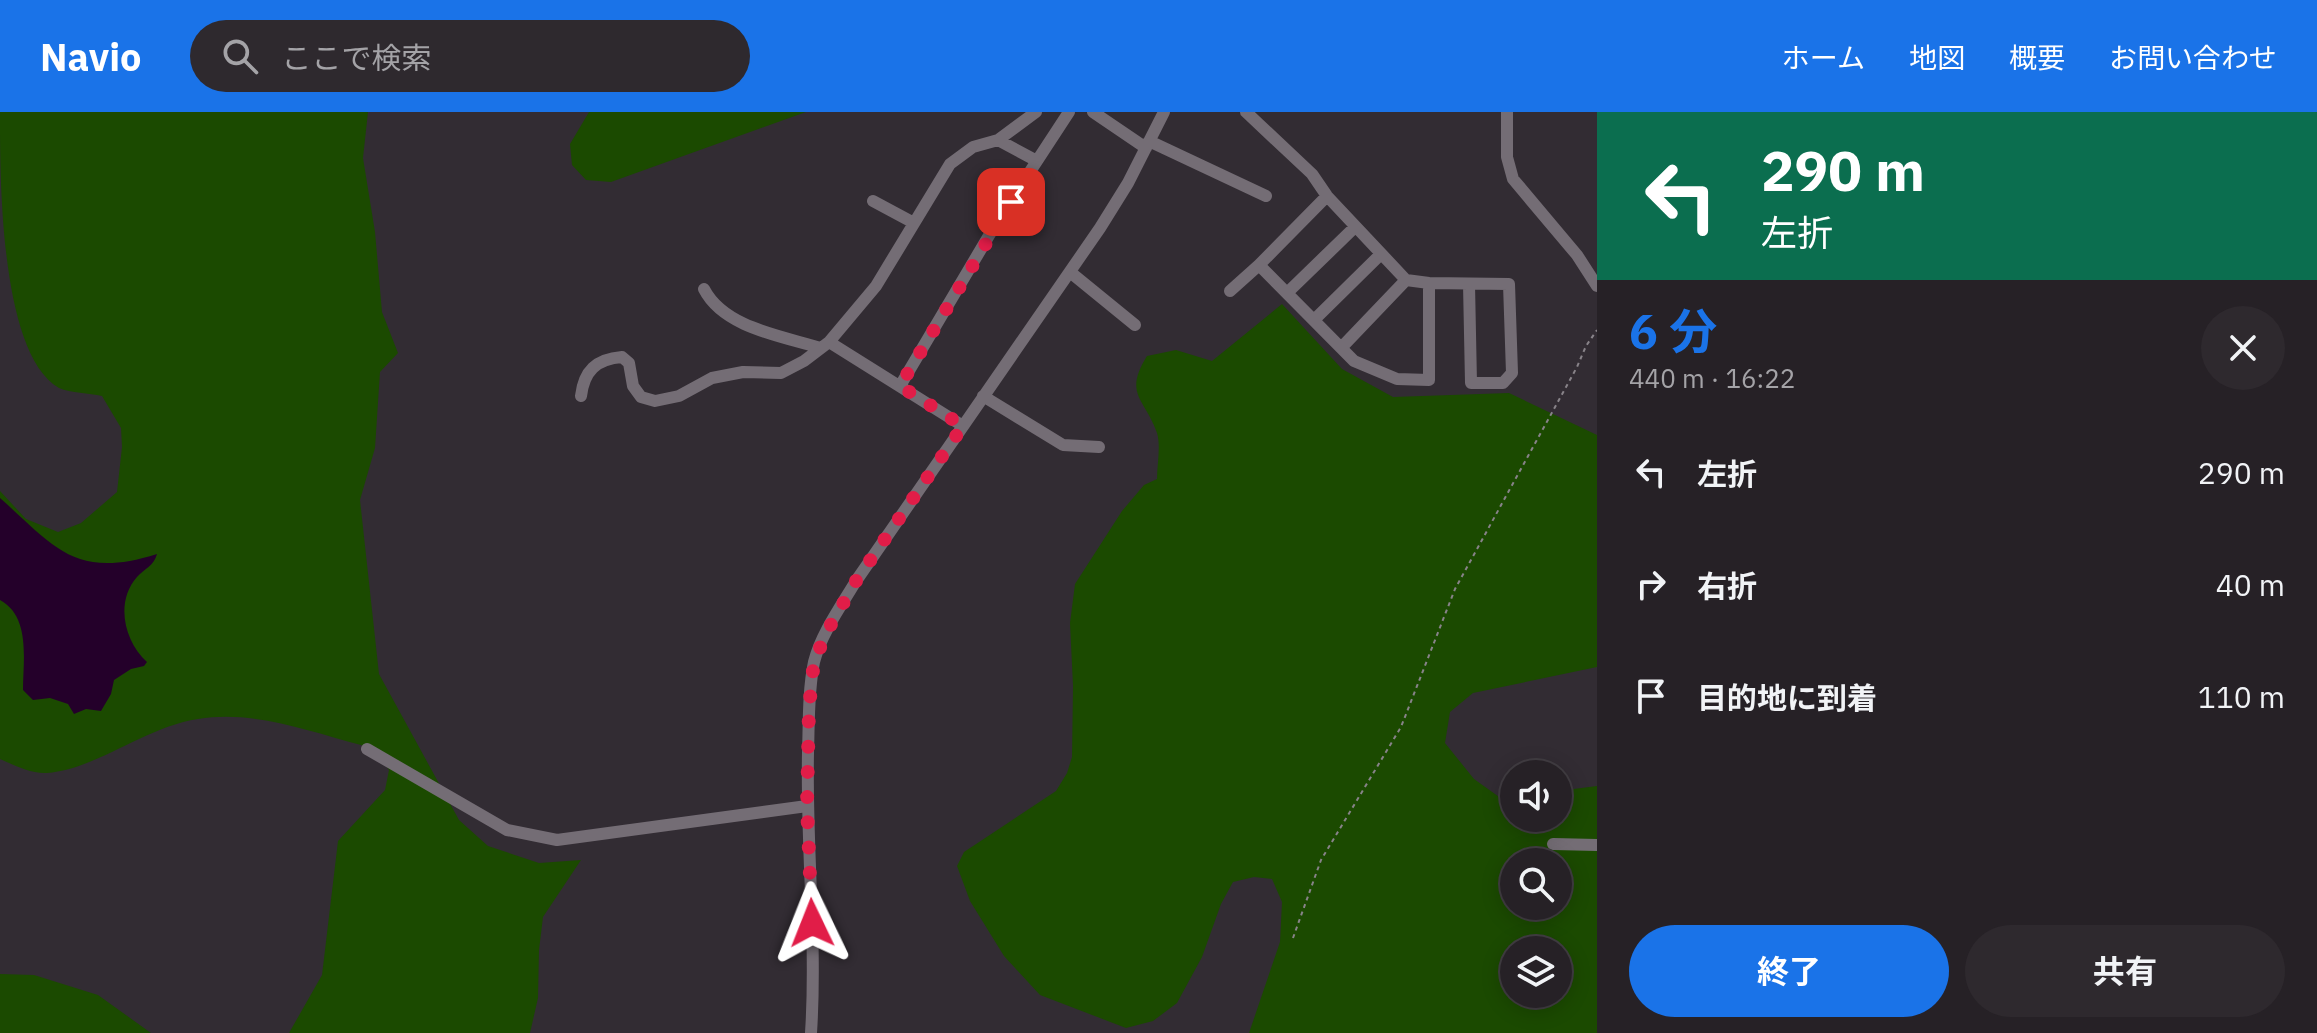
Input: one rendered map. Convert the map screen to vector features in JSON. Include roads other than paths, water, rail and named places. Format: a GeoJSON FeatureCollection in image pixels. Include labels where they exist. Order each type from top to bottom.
{"type":"FeatureCollection","features":[{"type":"Feature","properties":{"kind":"street"},"geometry":{"type":"LineString","coordinates":[[581,396],[584,378],[594,365],[610,358],[622,357],[629,363],[633,386],[641,397],[655,401],[679,396],[712,378],[743,372],[781,373],[804,361],[825,345],[876,286],[950,164],[973,147],[998,140],[1036,112]]}},
{"type":"Feature","properties":{"kind":"street"},"geometry":{"type":"LineString","coordinates":[[900,386],[1069,112]]}},
{"type":"Feature","properties":{"kind":"street"},"geometry":{"type":"LineString","coordinates":[[1093,112],[1148,144],[1266,196]]}},
{"type":"Feature","properties":{"kind":"street"},"geometry":{"type":"LineString","coordinates":[[811,1033],[814,981],[807,806],[809,708],[814,661],[856,581],[1128,183],[1164,112]]}},
{"type":"Feature","properties":{"kind":"street"},"geometry":{"type":"LineString","coordinates":[[1246,112],[1312,174],[1327,196],[1406,280],[1509,284],[1512,373],[1503,383],[1471,383],[1469,284]]}},
{"type":"Feature","properties":{"kind":"street"},"geometry":{"type":"LineString","coordinates":[[1507,112],[1507,157],[1513,179],[1577,255],[1597,286]]}},
{"type":"Feature","properties":{"kind":"street"},"geometry":{"type":"LineString","coordinates":[[998,140],[1037,161]]}},
{"type":"Feature","properties":{"kind":"street"},"geometry":{"type":"LineString","coordinates":[[1230,291],[1327,196]]}},
{"type":"Feature","properties":{"kind":"street"},"geometry":{"type":"LineString","coordinates":[[873,201],[914,223]]}},
{"type":"Feature","properties":{"kind":"street"},"geometry":{"type":"LineString","coordinates":[[1287,293],[1355,227]]}},
{"type":"Feature","properties":{"kind":"street"},"geometry":{"type":"LineString","coordinates":[[1315,319],[1381,254]]}},
{"type":"Feature","properties":{"kind":"street"},"geometry":{"type":"LineString","coordinates":[[1259,265],[1354,361],[1397,379],[1429,380],[1429,283]]}},
{"type":"Feature","properties":{"kind":"street"},"geometry":{"type":"LineString","coordinates":[[1070,272],[1135,325]]}},
{"type":"Feature","properties":{"kind":"street"},"geometry":{"type":"LineString","coordinates":[[1341,348],[1406,280]]}},
{"type":"Feature","properties":{"kind":"street"},"geometry":{"type":"LineString","coordinates":[[704,289],[720,310],[746,324],[825,345],[900,386],[963,426]]}},
{"type":"Feature","properties":{"kind":"street"},"geometry":{"type":"LineString","coordinates":[[983,396],[1063,445],[1099,447]]}},
{"type":"Feature","properties":{"kind":"street"},"geometry":{"type":"LineString","coordinates":[[367,749],[507,830],[557,840],[807,806]]}},
{"type":"Feature","properties":{"kind":"street"},"geometry":{"type":"LineString","coordinates":[[1553,844],[1597,845]]}}]}
